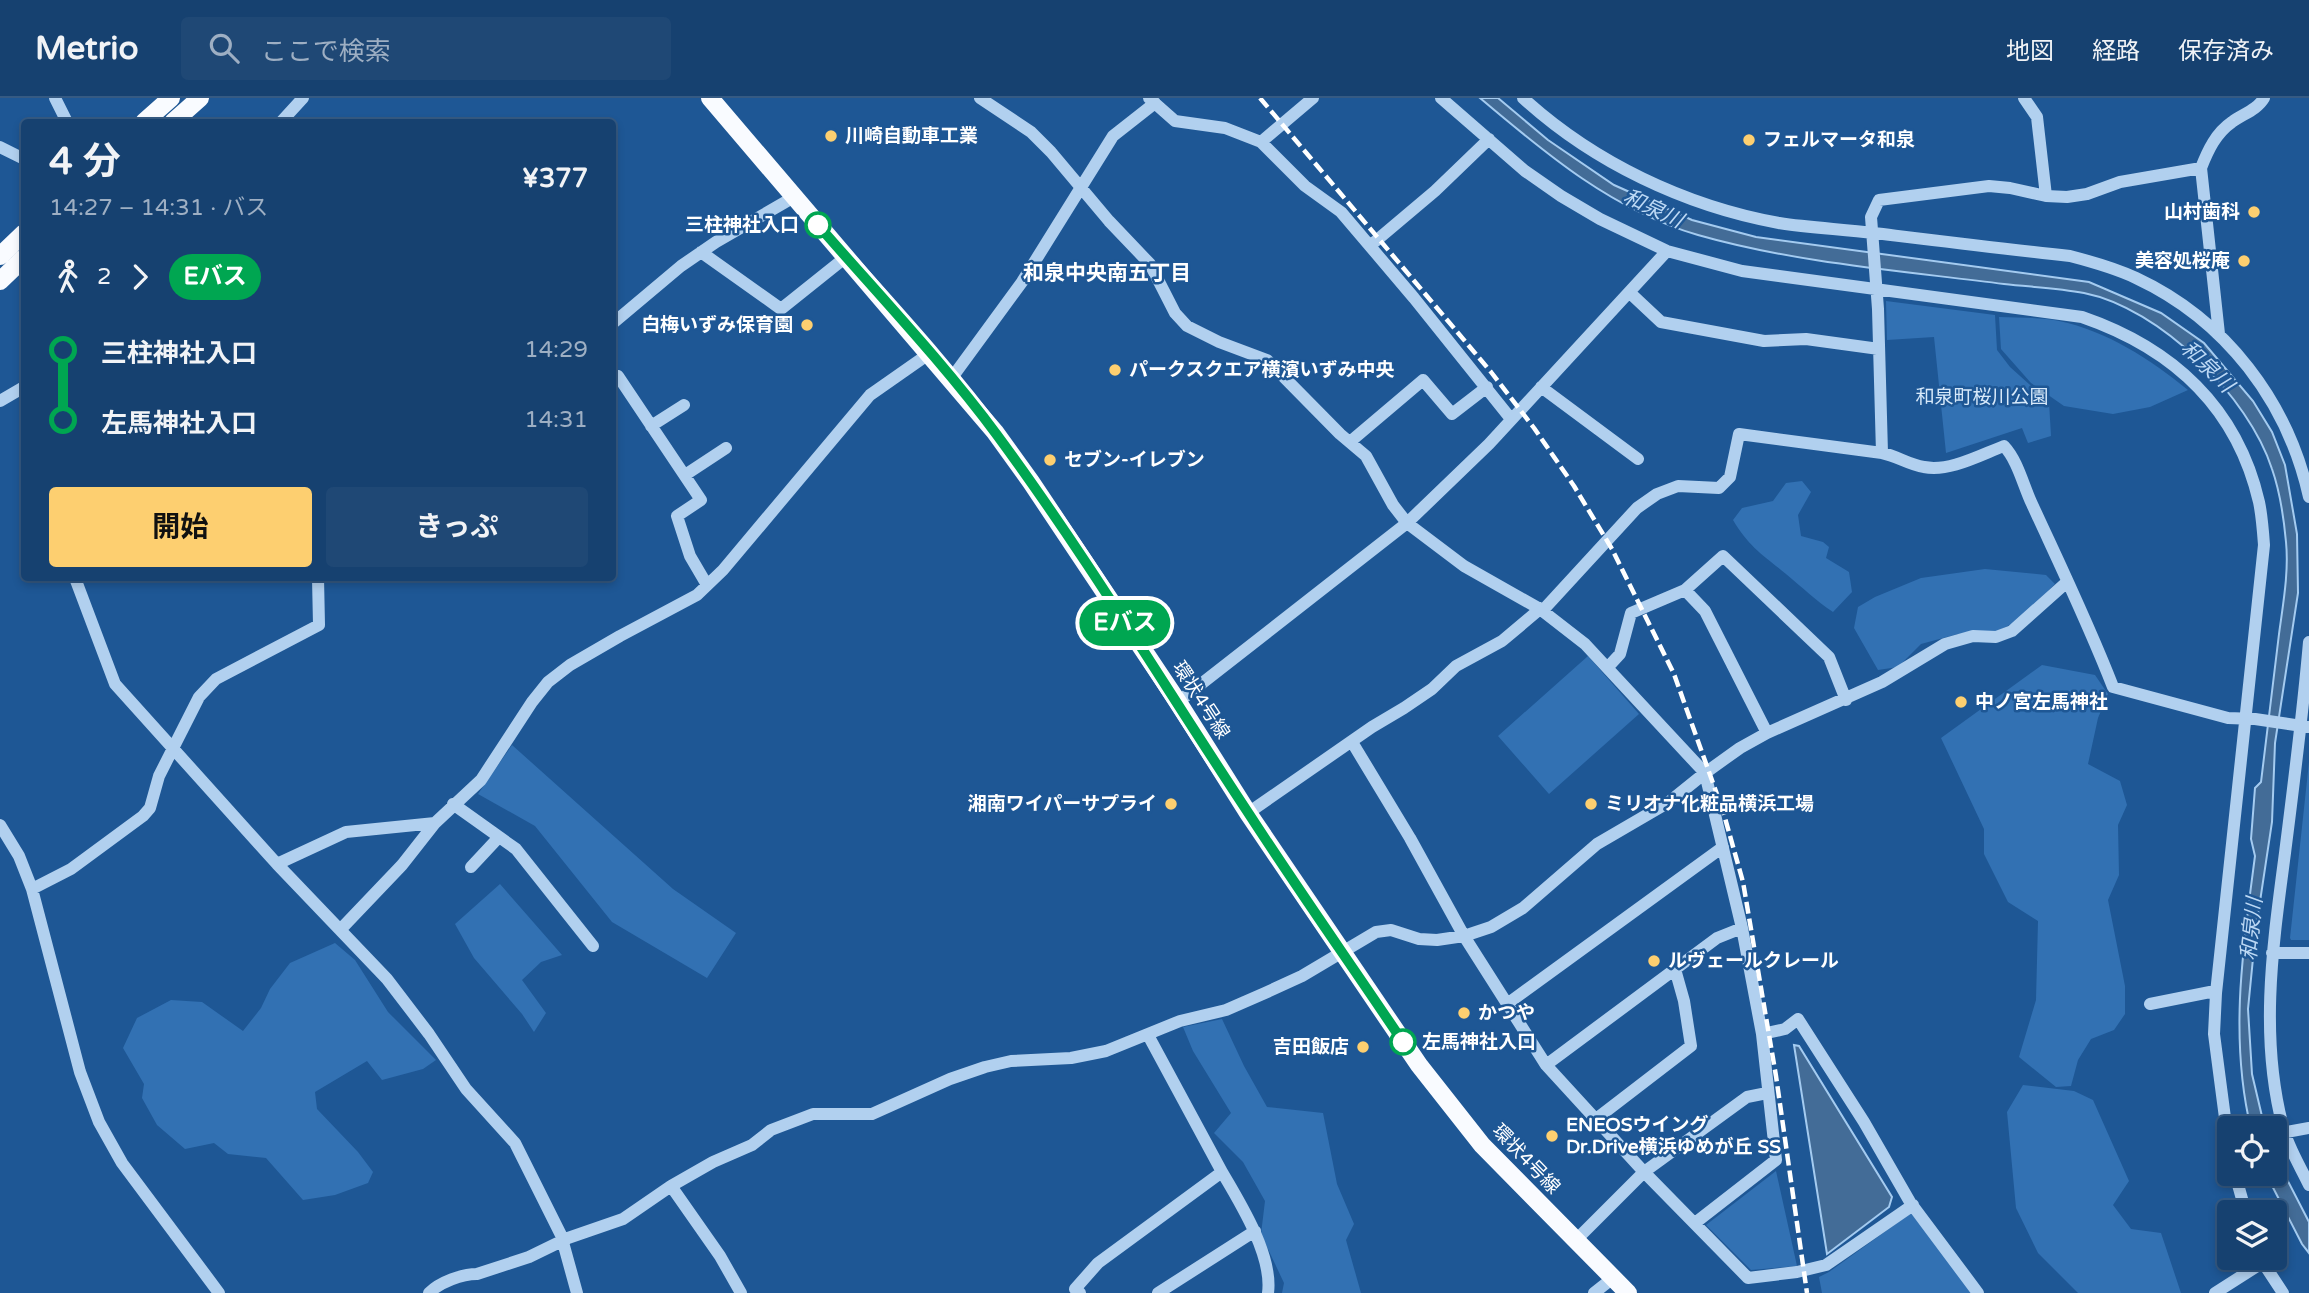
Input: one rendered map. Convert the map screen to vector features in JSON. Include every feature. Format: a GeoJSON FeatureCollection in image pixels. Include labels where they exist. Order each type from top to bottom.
{"type":"FeatureCollection","features":[{"type":"Feature","properties":{"kind":"main road"},"geometry":{"type":"LineString","coordinates":[[147,119],[171,98]]}},
{"type":"Feature","properties":{"kind":"main road"},"geometry":{"type":"LineString","coordinates":[[176,119],[200,98]]}},
{"type":"Feature","properties":{"kind":"main road","name":"環状4号線"},"geometry":{"type":"LineString","coordinates":[[710,98],[995,432],[1419,1065],[1482,1145],[1628,1293]]}},
{"type":"Feature","properties":{"kind":"main road"},"geometry":{"type":"LineString","coordinates":[[0,256],[21,236]]}},
{"type":"Feature","properties":{"kind":"main road"},"geometry":{"type":"LineString","coordinates":[[0,281],[21,261]]}},
{"type":"Feature","properties":{"kind":"street"},"geometry":{"type":"LineString","coordinates":[[55,98],[66,119]]}},
{"type":"Feature","properties":{"kind":"street"},"geometry":{"type":"LineString","coordinates":[[285,119],[303,98]]}},
{"type":"Feature","properties":{"kind":"street"},"geometry":{"type":"LineString","coordinates":[[980,98],[1031,132],[1150,264],[1175,313],[1187,326],[1266,360],[1340,434],[1367,456],[1393,505],[1407,523],[1464,566],[1540,610],[1585,644],[1705,773],[1742,928],[1762,1034],[1776,1160],[1695,1223]]}},
{"type":"Feature","properties":{"kind":"street"},"geometry":{"type":"LineString","coordinates":[[1261,142],[1313,98]]}},
{"type":"Feature","properties":{"kind":"street"},"geometry":{"type":"LineString","coordinates":[[1441,98],[1525,171],[1561,196],[1600,219],[1667,251],[1742,271],[1876,284],[2082,317],[2142,342],[2202,389],[2236,439],[2249,468],[2259,504],[2264,545],[2251,719],[2216,993],[2214,1034],[2223,1116]]}},
{"type":"Feature","properties":{"kind":"street"},"geometry":{"type":"LineString","coordinates":[[1523,98],[1600,155],[1638,177],[1707,205],[1779,222],[1872,237],[2070,256],[2137,278],[2176,300],[2219,334],[2257,376],[2280,415],[2298,454],[2309,497]]}},
{"type":"Feature","properties":{"kind":"street"},"geometry":{"type":"LineString","coordinates":[[2024,98],[2037,117],[2046,196]]}},
{"type":"Feature","properties":{"kind":"street"},"geometry":{"type":"LineString","coordinates":[[2219,334],[2201,168],[2206,153],[2221,131],[2256,107],[2264,98]]}},
{"type":"Feature","properties":{"kind":"street"},"geometry":{"type":"LineString","coordinates":[[951,379],[1022,282],[1113,136],[1152,101],[1175,121],[1225,128],[1261,142],[1306,186],[1341,212],[1371,245],[1511,419]]}},
{"type":"Feature","properties":{"kind":"street"},"geometry":{"type":"LineString","coordinates":[[1371,245],[1489,139]]}},
{"type":"Feature","properties":{"kind":"street"},"geometry":{"type":"LineString","coordinates":[[0,146],[21,157]]}},
{"type":"Feature","properties":{"kind":"street"},"geometry":{"type":"LineString","coordinates":[[1882,453],[1872,237],[1873,210],[1883,198],[1989,186],[2046,196],[2087,194],[2120,182],[2201,168]]}},
{"type":"Feature","properties":{"kind":"street"},"geometry":{"type":"LineString","coordinates":[[616,321],[681,265],[794,197]]}},
{"type":"Feature","properties":{"kind":"street"},"geometry":{"type":"LineString","coordinates":[[1178,702],[1407,523],[1489,444],[1667,251]]}},
{"type":"Feature","properties":{"kind":"street"},"geometry":{"type":"LineString","coordinates":[[701,252],[780,310],[846,257]]}},
{"type":"Feature","properties":{"kind":"street"},"geometry":{"type":"LineString","coordinates":[[1629,292],[1661,322],[1764,341],[1806,339],[1879,349]]}},
{"type":"Feature","properties":{"kind":"street"},"geometry":{"type":"LineString","coordinates":[[340,930],[402,864],[435,823],[481,780],[548,682],[569,665],[697,595],[723,570],[870,395],[930,353]]}},
{"type":"Feature","properties":{"kind":"street"},"geometry":{"type":"LineString","coordinates":[[618,376],[701,500],[677,516],[691,556],[707,585]]}},
{"type":"Feature","properties":{"kind":"street"},"geometry":{"type":"LineString","coordinates":[[1350,440],[1423,380],[1452,414],[1487,387]]}},
{"type":"Feature","properties":{"kind":"street"},"geometry":{"type":"LineString","coordinates":[[1541,387],[1638,459]]}},
{"type":"Feature","properties":{"kind":"street"},"geometry":{"type":"LineString","coordinates":[[0,401],[21,390]]}},
{"type":"Feature","properties":{"kind":"street"},"geometry":{"type":"LineString","coordinates":[[651,426],[684,405]]}},
{"type":"Feature","properties":{"kind":"street"},"geometry":{"type":"LineString","coordinates":[[1248,813],[1432,689],[1455,666],[1502,641],[1545,608],[1637,508],[1657,494],[1678,486],[1719,488],[1730,477],[1739,434],[1882,453],[1924,467],[1937,468],[2004,446],[2010,453],[2113,687],[2228,718],[2300,725]]}},
{"type":"Feature","properties":{"kind":"street"},"geometry":{"type":"LineString","coordinates":[[685,475],[726,448]]}},
{"type":"Feature","properties":{"kind":"street"},"geometry":{"type":"LineString","coordinates":[[1608,667],[1620,654],[1631,613],[1685,590],[1723,556],[1829,657],[1846,700]]}},
{"type":"Feature","properties":{"kind":"street"},"geometry":{"type":"LineString","coordinates":[[76,581],[115,684],[277,864],[387,979],[466,1089],[515,1143],[543,1194],[563,1241],[577,1293]]}},
{"type":"Feature","properties":{"kind":"street"},"geometry":{"type":"LineString","coordinates":[[32,889],[71,869],[143,816],[150,808],[159,776],[199,697],[216,679],[319,625],[318,581]]}},
{"type":"Feature","properties":{"kind":"street"},"geometry":{"type":"LineString","coordinates":[[429,1293],[449,1281],[529,1257],[622,1219],[671,1186],[713,1162],[752,1145],[771,1130],[813,1114],[872,1114],[950,1079],[985,1067],[1011,1061],[1071,1059],[1106,1051],[1180,1021],[1226,1010],[1301,976],[1366,936],[1385,930],[1427,940],[1464,936],[1491,927],[1523,908],[1598,844],[1669,802],[1705,773],[1767,733],[1882,682],[1945,643],[1973,636],[1996,637],[2012,631],[2067,582]]}},
{"type":"Feature","properties":{"kind":"street"},"geometry":{"type":"LineString","coordinates":[[1685,590],[1705,611],[1767,733]]}},
{"type":"Feature","properties":{"kind":"street"},"geometry":{"type":"LineString","coordinates":[[2277,1116],[2269,1005],[2272,953],[2309,642]]}},
{"type":"Feature","properties":{"kind":"street"},"geometry":{"type":"LineString","coordinates":[[1352,742],[1410,838],[1464,936],[1546,1065],[1644,1172],[1748,1278],[1797,1272],[1826,1265],[1913,1205]]}},
{"type":"Feature","properties":{"kind":"street"},"geometry":{"type":"LineString","coordinates":[[453,804],[516,849],[593,946]]}},
{"type":"Feature","properties":{"kind":"street"},"geometry":{"type":"LineString","coordinates":[[277,864],[346,832],[435,823]]}},
{"type":"Feature","properties":{"kind":"street"},"geometry":{"type":"LineString","coordinates":[[0,825],[19,856],[32,889],[80,1072],[99,1122],[122,1163],[219,1293]]}},
{"type":"Feature","properties":{"kind":"street"},"geometry":{"type":"LineString","coordinates":[[471,867],[499,837]]}},
{"type":"Feature","properties":{"kind":"street"},"geometry":{"type":"LineString","coordinates":[[1507,1004],[1723,846]]}},
{"type":"Feature","properties":{"kind":"street"},"geometry":{"type":"LineString","coordinates":[[1546,1065],[1717,938],[1742,928]]}},
{"type":"Feature","properties":{"kind":"street"},"geometry":{"type":"LineString","coordinates":[[2272,953],[2309,953]]}},
{"type":"Feature","properties":{"kind":"street"},"geometry":{"type":"LineString","coordinates":[[1596,1119],[1691,1046],[1684,1000],[1675,969]]}},
{"type":"Feature","properties":{"kind":"street"},"geometry":{"type":"LineString","coordinates":[[2150,1004],[2216,993]]}},
{"type":"Feature","properties":{"kind":"street"},"geometry":{"type":"LineString","coordinates":[[1762,1034],[1785,1029],[1797,1019],[1864,1122],[1913,1205],[1978,1293]]}},
{"type":"Feature","properties":{"kind":"street"},"geometry":{"type":"LineString","coordinates":[[1149,1035],[1222,1172],[1244,1207],[1255,1231],[1270,1280],[1268,1293]]}},
{"type":"Feature","properties":{"kind":"street"},"geometry":{"type":"LineString","coordinates":[[1576,1240],[1644,1172],[1746,1097],[1767,1093]]}},
{"type":"Feature","properties":{"kind":"street"},"geometry":{"type":"LineString","coordinates":[[2287,1131],[2309,1128]]}},
{"type":"Feature","properties":{"kind":"street"},"geometry":{"type":"LineString","coordinates":[[2287,1146],[2309,1185]]}},
{"type":"Feature","properties":{"kind":"street"},"geometry":{"type":"LineString","coordinates":[[1080,1293],[1075,1289],[1098,1263],[1222,1172]]}},
{"type":"Feature","properties":{"kind":"street"},"geometry":{"type":"LineString","coordinates":[[671,1186],[720,1256],[741,1293]]}},
{"type":"Feature","properties":{"kind":"street"},"geometry":{"type":"LineString","coordinates":[[1158,1293],[1255,1231]]}},
{"type":"Feature","properties":{"kind":"street"},"geometry":{"type":"LineString","coordinates":[[2215,1293],[2248,1270]]}},
{"type":"Feature","properties":{"kind":"street"},"geometry":{"type":"LineString","coordinates":[[2267,1270],[2283,1293]]}},
{"type":"Feature","properties":{"kind":"street"},"geometry":{"type":"LineString","coordinates":[[1594,1293],[1613,1278]]}},
{"type":"Feature","properties":{"kind":"green space","name":"和泉町桜川公園"},"geometry":{"type":"Polygon","coordinates":[[[1886,301],[1995,315],[1997,350],[2010,367],[2049,402],[2051,436],[2028,443],[2022,428],[1946,453],[1934,337],[1887,340],[1886,301]]]}},
{"type":"Feature","properties":{"kind":"green space"},"geometry":{"type":"Polygon","coordinates":[[[1999,317],[2052,320],[2094,332],[2143,357],[2188,390],[2150,407],[2113,414],[2064,406],[2031,383],[2001,349],[1999,317]]]}},
{"type":"Feature","properties":{"kind":"green space"},"geometry":{"type":"Polygon","coordinates":[[[1802,481],[1811,492],[1798,515],[1801,536],[1823,542],[1829,547],[1826,558],[1849,572],[1852,592],[1833,612],[1757,550],[1733,520],[1742,508],[1773,501],[1786,483],[1802,481]]]}},
{"type":"Feature","properties":{"kind":"green space"},"geometry":{"type":"Polygon","coordinates":[[[1985,569],[2046,575],[2055,584],[2019,620],[1994,633],[1958,634],[1921,644],[1898,667],[1878,670],[1854,628],[1858,607],[1921,578],[1985,569]]]}},
{"type":"Feature","properties":{"kind":"green space"},"geometry":{"type":"Polygon","coordinates":[[[1588,656],[1639,714],[1549,794],[1498,736],[1588,656]]]}},
{"type":"Feature","properties":{"kind":"green space"},"geometry":{"type":"Polygon","coordinates":[[[2042,665],[2095,675],[2108,694],[2098,718],[2088,764],[2120,781],[2127,805],[2118,825],[2119,875],[2108,900],[2125,986],[2125,1014],[2114,1030],[2091,1039],[2078,1060],[2071,1086],[2056,1087],[2019,1057],[2036,1000],[2038,921],[2008,902],[1984,854],[1984,829],[1941,738],[2042,665]]]}},
{"type":"Feature","properties":{"kind":"green space"},"geometry":{"type":"Polygon","coordinates":[[[512,745],[673,889],[736,933],[707,978],[612,922],[535,826],[478,794],[512,745]]]}},
{"type":"Feature","properties":{"kind":"green space"},"geometry":{"type":"Polygon","coordinates":[[[2309,762],[2309,940],[2291,940],[2290,938],[2309,762]]]}},
{"type":"Feature","properties":{"kind":"green space"},"geometry":{"type":"Polygon","coordinates":[[[500,884],[562,955],[541,962],[522,980],[546,1013],[534,1032],[474,958],[455,924],[500,884]]]}},
{"type":"Feature","properties":{"kind":"green space"},"geometry":{"type":"Polygon","coordinates":[[[335,943],[355,960],[388,1012],[436,1060],[423,1069],[382,1080],[367,1061],[315,1092],[317,1109],[373,1172],[368,1183],[335,1195],[303,1200],[266,1158],[228,1154],[214,1143],[185,1149],[157,1125],[142,1098],[144,1084],[123,1048],[137,1018],[171,1000],[202,1002],[243,1031],[290,963],[335,943]]]}},
{"type":"Feature","properties":{"kind":"green space"},"geometry":{"type":"Polygon","coordinates":[[[1222,1019],[1267,1107],[1323,1113],[1337,1184],[1354,1224],[1346,1240],[1361,1293],[1282,1293],[1284,1283],[1261,1234],[1265,1201],[1243,1162],[1214,1133],[1231,1113],[1193,1051],[1183,1027],[1222,1019]]]}},
{"type":"Feature","properties":{"kind":"green space"},"geometry":{"type":"Polygon","coordinates":[[[2023,1085],[2074,1091],[2093,1100],[2129,1181],[2113,1205],[2131,1229],[2161,1233],[2181,1293],[2078,1293],[2038,1253],[2016,1208],[2007,1112],[2023,1085]]]}},
{"type":"Feature","properties":{"kind":"green space"},"geometry":{"type":"Polygon","coordinates":[[[1776,1171],[1797,1266],[1751,1270],[1706,1225],[1776,1171]]]}},
{"type":"Feature","properties":{"kind":"green space"},"geometry":{"type":"Polygon","coordinates":[[[1911,1213],[1972,1293],[1822,1293],[1819,1277],[1911,1213]]]}},
{"type":"Feature","properties":{"kind":"water","name":"和泉川"},"geometry":{"type":"Polygon","coordinates":[[[1480,98],[1498,98],[1548,140],[1614,185],[1692,220],[1756,237],[2089,282],[2161,313],[2204,343],[2253,401],[2272,432],[2285,465],[2297,534],[2298,593],[2275,743],[2272,822],[2256,928],[2248,1009],[2252,1074],[2262,1116],[2248,1116],[2244,1095],[2239,1027],[2240,992],[2255,856],[2251,839],[2255,788],[2261,782],[2287,553],[2275,477],[2260,441],[2244,413],[2198,360],[2171,336],[2113,302],[2074,291],[1889,270],[1773,253],[1698,235],[1667,225],[1610,196],[1530,140],[1480,98]]]}},
{"type":"Feature","properties":{"kind":"water"},"geometry":{"type":"Polygon","coordinates":[[[1794,1045],[1799,1046],[1892,1197],[1889,1207],[1827,1254],[1794,1045]]]}},
{"type":"Feature","properties":{"kind":"water"},"geometry":{"type":"Polygon","coordinates":[[[2287,1179],[2309,1222],[2309,1253],[2287,1215],[2287,1200],[2279,1200],[2272,1186],[2287,1186],[2287,1179]]]}},
{"type":"Feature","properties":{"kind":"railway"},"geometry":{"type":"LineString","coordinates":[[1260,98],[1491,372],[1534,428],[1574,486],[1612,549],[1674,674],[1723,811],[1743,882],[1776,1076],[1807,1293]]}},
{"type":"Feature","properties":{"kind":"bus line","name":"Eバス"},"geometry":{"type":"LineString","coordinates":[[818,225],[995,432],[1031,482],[1178,702],[1248,813],[1403,1042]]}},
{"type":"Feature","properties":{"kind":"place","name":"川崎自動車工業"},"geometry":{"type":"Point","coordinates":[831,136]}},
{"type":"Feature","properties":{"kind":"place","name":"フェルマータ和泉"},"geometry":{"type":"Point","coordinates":[1749,140]}},
{"type":"Feature","properties":{"kind":"place","name":"山村歯科"},"geometry":{"type":"Point","coordinates":[2254,212]}},
{"type":"Feature","properties":{"kind":"place","name":"三柱神社入口"},"geometry":{"type":"Point","coordinates":[818,225]}},
{"type":"Feature","properties":{"kind":"place","name":"美容処桜庵"},"geometry":{"type":"Point","coordinates":[2244,261]}},
{"type":"Feature","properties":{"kind":"place","name":"白梅いずみ保育園"},"geometry":{"type":"Point","coordinates":[807,325]}},
{"type":"Feature","properties":{"kind":"place","name":"パークスクエア横濱いずみ中央"},"geometry":{"type":"Point","coordinates":[1115,370]}},
{"type":"Feature","properties":{"kind":"place","name":"セブン-イレブン"},"geometry":{"type":"Point","coordinates":[1050,460]}},
{"type":"Feature","properties":{"kind":"place","name":"中ノ宮左馬神社"},"geometry":{"type":"Point","coordinates":[1961,702]}},
{"type":"Feature","properties":{"kind":"place","name":"湘南ワイパーサプライ"},"geometry":{"type":"Point","coordinates":[1171,804]}},
{"type":"Feature","properties":{"kind":"place","name":"ミリオナ化粧品横浜工場"},"geometry":{"type":"Point","coordinates":[1591,804]}},
{"type":"Feature","properties":{"kind":"place","name":"ルヴェールクレール"},"geometry":{"type":"Point","coordinates":[1654,961]}},
{"type":"Feature","properties":{"kind":"place","name":"かつや"},"geometry":{"type":"Point","coordinates":[1464,1013]}},
{"type":"Feature","properties":{"kind":"place","name":"左馬神社入口"},"geometry":{"type":"Point","coordinates":[1403,1042]}},
{"type":"Feature","properties":{"kind":"place","name":"吉田飯店"},"geometry":{"type":"Point","coordinates":[1363,1047]}},
{"type":"Feature","properties":{"kind":"place","name":"ENEOSウイング Dr.Drive横浜ゆめが丘 SS"},"geometry":{"type":"Point","coordinates":[1552,1136]}},
{"type":"Feature","properties":{"kind":"district","name":"和泉中央南五丁目"},"geometry":{"type":"Point","coordinates":[1107,273]}}]}
